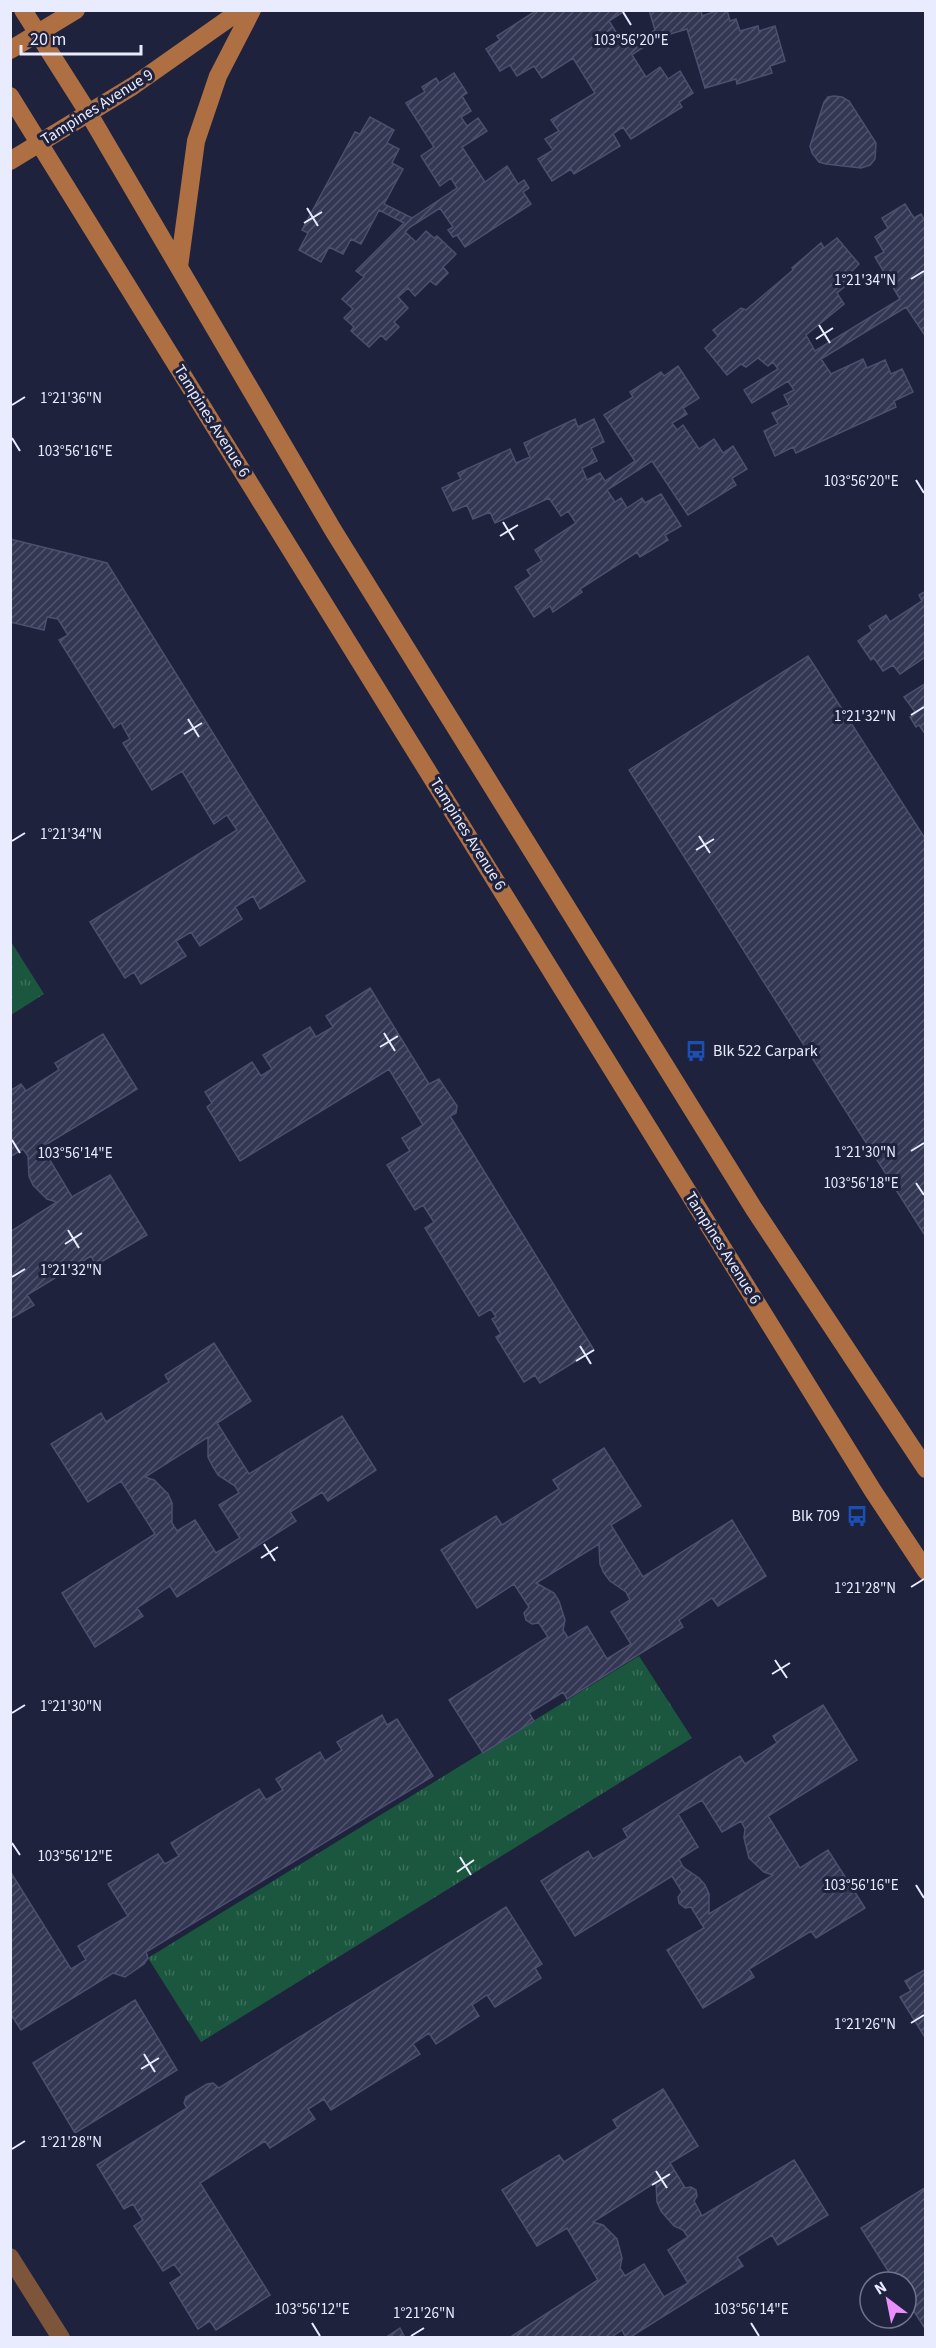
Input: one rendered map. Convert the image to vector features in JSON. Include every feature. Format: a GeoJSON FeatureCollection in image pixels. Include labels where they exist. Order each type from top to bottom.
{"type":"FeatureCollection","features":[{"type":"Feature","properties":{"kind":"street"},"geometry":{"type":"LineString","coordinates":[[23,10],[89,114],[333,530],[716,1148],[926,1469]]}},
{"type":"Feature","properties":{"kind":"street"},"geometry":{"type":"LineString","coordinates":[[10,50],[76,10]]}},
{"type":"Feature","properties":{"kind":"street","name":"Tampines Avenue 9"},"geometry":{"type":"LineString","coordinates":[[10,161],[89,114],[241,10]]}},
{"type":"Feature","properties":{"kind":"street"},"geometry":{"type":"LineString","coordinates":[[179,267],[196,141],[218,76],[252,10]]}},
{"type":"Feature","properties":{"kind":"street","name":"Tampines Avenue 6"},"geometry":{"type":"LineString","coordinates":[[10,96],[41,142],[867,1481],[926,1571]]}},
{"type":"Feature","properties":{"kind":"street"},"geometry":{"type":"LineString","coordinates":[[10,2257],[61,2337]]}},
{"type":"Feature","properties":{"kind":"green space"},"geometry":{"type":"Polygon","coordinates":[[[10,940],[44,994],[11,1015],[10,1015],[10,940]]]}},
{"type":"Feature","properties":{"kind":"green space"},"geometry":{"type":"Polygon","coordinates":[[[639,1656],[692,1738],[201,2042],[148,1958],[639,1656]]]}},
{"type":"Feature","properties":{"kind":"building"},"geometry":{"type":"Polygon","coordinates":[[[537,10],[622,10],[623,12],[609,21],[626,48],[655,30],[649,10],[701,10],[702,16],[719,10],[727,10],[730,21],[736,19],[740,31],[758,26],[759,31],[775,26],[785,61],[770,66],[772,73],[737,84],[736,79],[705,88],[687,29],[657,38],[632,55],[646,77],[660,67],[668,79],[680,71],[693,93],[679,102],[682,107],[631,139],[623,127],[613,134],[620,146],[574,174],[571,169],[552,181],[538,159],[553,150],[545,139],[559,131],[551,120],[595,93],[573,58],[542,78],[534,66],[517,76],[510,65],[500,71],[486,49],[500,40],[497,36],[537,10]]]}},
{"type":"Feature","properties":{"kind":"building"},"geometry":{"type":"Polygon","coordinates":[[[454,73],[467,93],[462,96],[471,111],[461,117],[467,126],[478,118],[487,131],[462,147],[485,182],[507,166],[518,184],[524,180],[529,188],[523,192],[531,204],[465,247],[457,235],[453,237],[448,230],[453,227],[440,208],[410,227],[405,232],[416,242],[426,231],[434,238],[437,236],[456,254],[443,267],[448,273],[436,285],[430,281],[415,296],[408,288],[398,297],[408,308],[394,322],[399,327],[386,340],[381,335],[369,347],[351,331],[354,327],[344,318],[353,309],[342,299],[364,277],[356,271],[404,223],[379,210],[361,244],[351,239],[343,254],[329,247],[321,262],[299,250],[308,233],[302,230],[355,132],[360,134],[370,117],[394,130],[387,143],[399,149],[392,163],[403,169],[384,204],[412,218],[457,188],[451,178],[440,186],[421,156],[434,147],[406,103],[425,92],[422,87],[436,78],[439,83],[454,73]]]}},
{"type":"Feature","properties":{"kind":"building"},"geometry":{"type":"Polygon","coordinates":[[[834,96],[849,101],[876,143],[875,159],[870,165],[861,168],[826,164],[819,162],[812,153],[810,146],[824,102],[828,97],[834,96]]]}},
{"type":"Feature","properties":{"kind":"building"},"geometry":{"type":"Polygon","coordinates":[[[905,204],[914,218],[921,214],[926,223],[926,337],[906,307],[821,359],[831,374],[863,359],[867,368],[885,360],[891,374],[902,369],[913,392],[894,401],[896,407],[796,453],[793,447],[775,456],[764,431],[778,424],[772,413],[789,405],[784,395],[794,390],[788,381],[752,403],[744,390],[778,369],[773,362],[768,366],[758,358],[746,367],[741,364],[727,375],[705,348],[718,336],[713,330],[741,308],[746,310],[821,243],[824,248],[837,238],[859,264],[847,276],[848,284],[837,293],[844,304],[806,335],[815,351],[900,299],[875,257],[884,252],[875,237],[888,228],[882,218],[905,204]]]}},
{"type":"Feature","properties":{"kind":"building"},"geometry":{"type":"Polygon","coordinates":[[[678,366],[699,398],[683,408],[687,414],[672,423],[677,430],[683,425],[699,449],[714,439],[723,453],[733,446],[747,469],[732,478],[736,485],[688,515],[652,461],[607,490],[615,502],[621,498],[627,508],[642,498],[645,503],[661,494],[681,526],[665,535],[668,540],[640,557],[637,552],[580,589],[582,592],[553,612],[550,606],[534,617],[515,587],[531,576],[527,570],[542,561],[535,550],[576,523],[568,511],[561,516],[549,498],[495,523],[490,512],[473,519],[467,505],[453,511],[442,488],[461,479],[458,473],[510,449],[516,463],[530,457],[524,443],[575,419],[578,427],[594,419],[604,442],[591,448],[597,461],[582,468],[587,480],[600,473],[605,481],[635,461],[604,415],[633,397],[630,392],[661,372],[664,376],[678,366]]]}},
{"type":"Feature","properties":{"kind":"building"},"geometry":{"type":"Polygon","coordinates":[[[10,539],[107,563],[305,881],[260,909],[253,896],[235,907],[242,919],[200,946],[191,932],[176,941],[186,956],[141,984],[134,972],[125,978],[90,922],[237,830],[227,815],[214,824],[182,771],[152,790],[123,743],[130,739],[121,723],[114,728],[59,640],[68,635],[58,619],[47,617],[44,630],[10,622],[10,539]]]}},
{"type":"Feature","properties":{"kind":"building"},"geometry":{"type":"Polygon","coordinates":[[[926,591],[926,660],[924,658],[900,674],[893,665],[883,671],[874,658],[871,660],[858,641],[872,631],[869,626],[886,615],[890,622],[922,601],[919,595],[926,591]]]}},
{"type":"Feature","properties":{"kind":"building"},"geometry":{"type":"Polygon","coordinates":[[[808,656],[926,840],[926,1237],[629,770],[808,656]]]}},
{"type":"Feature","properties":{"kind":"building"},"geometry":{"type":"Polygon","coordinates":[[[926,683],[926,735],[919,725],[916,727],[910,717],[916,713],[904,697],[926,683]]]}},
{"type":"Feature","properties":{"kind":"building"},"geometry":{"type":"Polygon","coordinates":[[[370,988],[429,1084],[439,1079],[457,1106],[456,1113],[450,1116],[594,1350],[540,1383],[535,1375],[524,1382],[496,1337],[501,1334],[492,1319],[496,1317],[491,1309],[479,1316],[425,1228],[434,1222],[423,1205],[415,1210],[387,1165],[410,1151],[402,1138],[423,1125],[389,1069],[240,1161],[207,1107],[212,1103],[205,1092],[252,1062],[261,1076],[272,1069],[263,1055],[310,1027],[316,1037],[333,1027],[326,1016],[370,988]]]}},
{"type":"Feature","properties":{"kind":"building"},"geometry":{"type":"Polygon","coordinates":[[[103,1034],[137,1089],[42,1147],[72,1197],[110,1175],[147,1235],[96,1265],[91,1256],[27,1295],[34,1305],[10,1319],[10,1232],[57,1202],[47,1199],[33,1185],[29,1176],[28,1156],[23,1149],[10,1157],[10,1091],[21,1084],[26,1091],[59,1070],[55,1063],[103,1034]]]}},
{"type":"Feature","properties":{"kind":"building"},"geometry":{"type":"Polygon","coordinates":[[[214,1343],[251,1401],[217,1423],[249,1474],[342,1416],[376,1470],[328,1501],[322,1492],[290,1512],[296,1521],[177,1597],[170,1586],[137,1608],[143,1616],[95,1647],[62,1593],[155,1534],[121,1481],[88,1502],[51,1444],[101,1413],[106,1422],[169,1382],[165,1375],[214,1343]],[[208,1437],[145,1477],[154,1480],[168,1494],[172,1503],[172,1523],[177,1531],[195,1520],[216,1553],[240,1538],[219,1505],[239,1493],[235,1486],[218,1475],[208,1457],[208,1437]]]}},
{"type":"Feature","properties":{"kind":"building"},"geometry":{"type":"Polygon","coordinates":[[[604,1448],[641,1506],[611,1525],[643,1577],[732,1520],[766,1576],[718,1606],[712,1598],[679,1620],[683,1627],[567,1699],[563,1692],[529,1713],[534,1721],[483,1753],[449,1700],[548,1637],[539,1623],[532,1624],[526,1620],[524,1613],[529,1607],[514,1584],[477,1608],[441,1550],[496,1516],[502,1525],[559,1489],[553,1480],[604,1448]],[[599,1544],[536,1583],[554,1593],[559,1601],[565,1620],[563,1630],[568,1638],[587,1626],[607,1659],[631,1644],[611,1612],[630,1600],[626,1592],[610,1581],[600,1564],[599,1544]]]}},
{"type":"Feature","properties":{"kind":"building"},"geometry":{"type":"Polygon","coordinates":[[[823,1705],[857,1760],[768,1816],[800,1868],[828,1850],[865,1908],[816,1938],[811,1931],[749,1969],[754,1977],[703,2008],[667,1950],[704,1928],[691,1907],[685,1908],[679,1903],[678,1897],[682,1892],[672,1876],[575,1936],[541,1881],[588,1851],[593,1859],[628,1838],[623,1829],[740,1756],[745,1764],[777,1743],[773,1736],[823,1705]],[[702,1800],[678,1814],[698,1847],[679,1859],[683,1867],[705,1885],[709,1894],[709,1914],[773,1875],[764,1872],[749,1858],[744,1838],[745,1829],[741,1821],[722,1832],[702,1800]]]}},
{"type":"Feature","properties":{"kind":"building"},"geometry":{"type":"Polygon","coordinates":[[[382,1715],[387,1725],[397,1719],[433,1776],[146,1952],[148,1958],[144,1964],[125,1977],[113,1973],[21,2030],[10,2013],[10,1871],[71,1969],[86,1960],[78,1946],[128,1916],[108,1884],[158,1854],[165,1864],[179,1856],[171,1843],[259,1789],[266,1800],[283,1790],[276,1779],[320,1752],[325,1761],[342,1750],[337,1742],[382,1715]]]}},
{"type":"Feature","properties":{"kind":"building"},"geometry":{"type":"Polygon","coordinates":[[[506,1907],[542,1964],[535,1968],[541,1978],[495,2007],[487,1995],[472,2005],[479,2016],[436,2044],[429,2033],[413,2044],[420,2054],[331,2110],[324,2099],[308,2109],[315,2119],[270,2148],[265,2141],[200,2183],[270,2295],[216,2330],[210,2321],[198,2329],[170,2283],[182,2275],[174,2264],[163,2271],[134,2226],[143,2220],[133,2204],[124,2209],[97,2165],[187,2108],[184,2103],[186,2097],[207,2084],[213,2083],[219,2088],[506,1907]]]}},
{"type":"Feature","properties":{"kind":"building"},"geometry":{"type":"Polygon","coordinates":[[[926,1969],[926,2039],[900,1997],[911,1991],[905,1981],[926,1969]]]}},
{"type":"Feature","properties":{"kind":"building"},"geometry":{"type":"Polygon","coordinates":[[[135,2000],[177,2070],[75,2133],[33,2063],[135,2000]]]}},
{"type":"Feature","properties":{"kind":"building"},"geometry":{"type":"Polygon","coordinates":[[[663,2089],[698,2146],[670,2163],[685,2188],[691,2187],[696,2190],[697,2196],[694,2201],[702,2216],[794,2160],[828,2215],[778,2245],[772,2235],[737,2257],[743,2266],[629,2338],[626,2338],[622,2330],[610,2338],[509,2338],[598,2280],[567,2228],[537,2246],[502,2190],[559,2155],[564,2162],[618,2128],[613,2120],[663,2089]],[[656,2182],[593,2222],[603,2225],[617,2239],[622,2258],[620,2268],[625,2276],[644,2264],[664,2297],[688,2283],[668,2250],[688,2237],[683,2230],[674,2226],[661,2211],[657,2202],[656,2182]]]}},
{"type":"Feature","properties":{"kind":"building"},"geometry":{"type":"Polygon","coordinates":[[[926,2187],[926,2330],[918,2318],[918,2270],[887,2270],[861,2228],[926,2187]]]}},
{"type":"Feature","properties":{"kind":"building"},"geometry":{"type":"Polygon","coordinates":[[[400,2328],[405,2338],[385,2338],[400,2328]]]}},
{"type":"Feature","properties":{"kind":"place","name":"Blk 522 Carpark"},"geometry":{"type":"Point","coordinates":[696,1051]}},
{"type":"Feature","properties":{"kind":"place","name":"Blk 709"},"geometry":{"type":"Point","coordinates":[857,1516]}}]}
